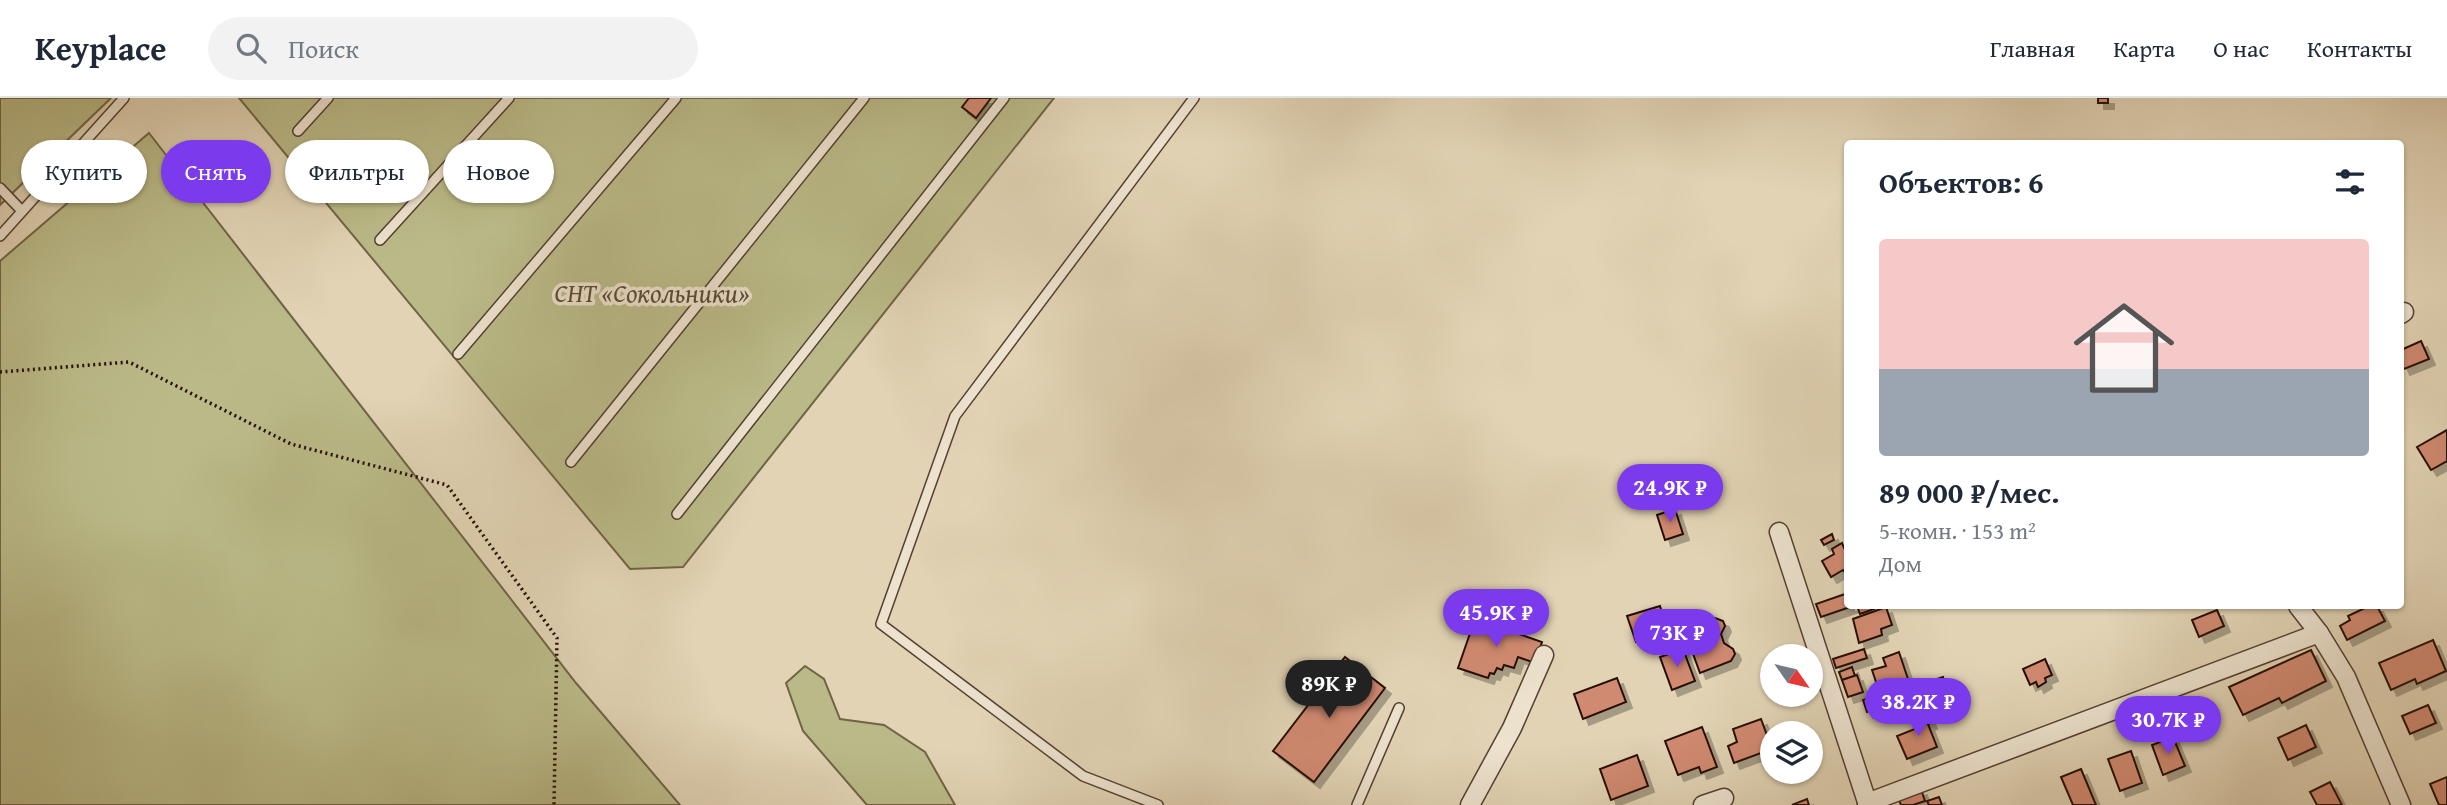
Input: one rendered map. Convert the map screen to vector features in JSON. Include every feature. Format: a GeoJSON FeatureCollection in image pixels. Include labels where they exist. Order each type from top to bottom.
{"type":"FeatureCollection","features":[{"type":"Feature","properties":{"kind":"street"},"geometry":{"type":"LineString","coordinates":[[1779,532],[1868,804],[2319,633]]}},
{"type":"Feature","properties":{"kind":"street"},"geometry":{"type":"LineString","coordinates":[[2300,609],[2319,633],[2346,677],[2401,805]]}},
{"type":"Feature","properties":{"kind":"street"},"geometry":{"type":"LineString","coordinates":[[1471,805],[1512,728],[1544,655]]}},
{"type":"Feature","properties":{"kind":"street"},"geometry":{"type":"LineString","coordinates":[[1703,805],[1724,798]]}},
{"type":"Feature","properties":{"kind":"lane"},"geometry":{"type":"LineString","coordinates":[[0,236],[124,98]]}},
{"type":"Feature","properties":{"kind":"lane"},"geometry":{"type":"LineString","coordinates":[[298,131],[328,98]]}},
{"type":"Feature","properties":{"kind":"lane"},"geometry":{"type":"LineString","coordinates":[[380,240],[509,98]]}},
{"type":"Feature","properties":{"kind":"lane"},"geometry":{"type":"LineString","coordinates":[[458,354],[676,98]]}},
{"type":"Feature","properties":{"kind":"lane"},"geometry":{"type":"LineString","coordinates":[[571,462],[864,98]]}},
{"type":"Feature","properties":{"kind":"lane"},"geometry":{"type":"LineString","coordinates":[[677,514],[1004,98]]}},
{"type":"Feature","properties":{"kind":"lane"},"geometry":{"type":"LineString","coordinates":[[1158,805],[1083,776],[881,624],[956,416],[1194,98]]}},
{"type":"Feature","properties":{"kind":"lane"},"geometry":{"type":"LineString","coordinates":[[0,188],[22,211]]}},
{"type":"Feature","properties":{"kind":"lane"},"geometry":{"type":"LineString","coordinates":[[1357,805],[1399,708]]}},
{"type":"Feature","properties":{"kind":"path"},"geometry":{"type":"LineString","coordinates":[[0,372],[129,362],[291,444],[447,485],[557,638],[554,805]]}},
{"type":"Feature","properties":{"kind":"green space"},"geometry":{"type":"Polygon","coordinates":[[[0,98],[111,98],[67,140],[21,140],[21,185],[0,205],[0,98]]]}},
{"type":"Feature","properties":{"kind":"green space","name":"СНТ «Сокольники»"},"geometry":{"type":"Polygon","coordinates":[[[239,98],[1054,98],[683,567],[630,569],[326,203],[429,203],[429,140],[285,140],[285,153],[239,98]]]}},
{"type":"Feature","properties":{"kind":"green space"},"geometry":{"type":"Polygon","coordinates":[[[149,133],[161,148],[161,203],[203,203],[576,683],[680,805],[0,805],[0,261],[68,203],[147,203],[147,140],[141,140],[149,133]]]}},
{"type":"Feature","properties":{"kind":"green space"},"geometry":{"type":"Polygon","coordinates":[[[805,666],[824,679],[840,719],[884,725],[925,752],[955,805],[867,805],[803,731],[786,683],[805,666]]]}},
{"type":"Feature","properties":{"kind":"building"},"geometry":{"type":"Polygon","coordinates":[[[969,98],[991,98],[976,118],[962,107],[969,98]]]}},
{"type":"Feature","properties":{"kind":"building"},"geometry":{"type":"Polygon","coordinates":[[[2098,98],[2108,98],[2108,103],[2098,103],[2098,98]]]}},
{"type":"Feature","properties":{"kind":"building"},"geometry":{"type":"Polygon","coordinates":[[[2421,341],[2429,359],[2404,369],[2404,349],[2421,341]]]}},
{"type":"Feature","properties":{"kind":"building"},"geometry":{"type":"Polygon","coordinates":[[[2447,430],[2447,461],[2431,470],[2417,447],[2447,430]]]}},
{"type":"Feature","properties":{"kind":"building"},"geometry":{"type":"Polygon","coordinates":[[[1675,509],[1683,534],[1665,540],[1657,515],[1675,509]]]}},
{"type":"Feature","properties":{"kind":"building"},"geometry":{"type":"Polygon","coordinates":[[[1832,534],[1834,540],[1824,545],[1821,540],[1832,534]]]}},
{"type":"Feature","properties":{"kind":"building"},"geometry":{"type":"Polygon","coordinates":[[[1842,543],[1844,571],[1831,577],[1822,561],[1834,554],[1832,549],[1842,543]]]}},
{"type":"Feature","properties":{"kind":"building"},"geometry":{"type":"Polygon","coordinates":[[[1844,594],[1844,609],[1821,617],[1816,604],[1844,594]]]}},
{"type":"Feature","properties":{"kind":"building"},"geometry":{"type":"Polygon","coordinates":[[[1660,606],[1668,632],[1636,642],[1627,616],[1660,606]]]}},
{"type":"Feature","properties":{"kind":"building"},"geometry":{"type":"Polygon","coordinates":[[[1858,609],[1874,609],[1860,614],[1858,609]]]}},
{"type":"Feature","properties":{"kind":"building"},"geometry":{"type":"Polygon","coordinates":[[[1887,609],[1892,625],[1881,629],[1882,635],[1859,643],[1853,619],[1887,609]]]}},
{"type":"Feature","properties":{"kind":"building"},"geometry":{"type":"Polygon","coordinates":[[[2363,609],[2379,609],[2385,621],[2347,640],[2340,626],[2350,620],[2348,616],[2363,609]]]}},
{"type":"Feature","properties":{"kind":"building"},"geometry":{"type":"Polygon","coordinates":[[[2217,610],[2224,626],[2199,637],[2192,620],[2217,610]]]}},
{"type":"Feature","properties":{"kind":"building"},"geometry":{"type":"Polygon","coordinates":[[[1715,618],[1723,621],[1725,626],[1721,634],[1724,643],[1733,649],[1735,654],[1731,661],[1700,673],[1684,629],[1715,618]]]}},
{"type":"Feature","properties":{"kind":"building"},"geometry":{"type":"Polygon","coordinates":[[[1475,619],[1542,642],[1535,663],[1518,657],[1514,668],[1504,665],[1502,670],[1497,668],[1494,674],[1490,673],[1488,678],[1458,668],[1475,619]]]}},
{"type":"Feature","properties":{"kind":"building"},"geometry":{"type":"Polygon","coordinates":[[[2433,640],[2446,671],[2417,684],[2415,679],[2391,690],[2379,663],[2433,640]]]}},
{"type":"Feature","properties":{"kind":"building"},"geometry":{"type":"Polygon","coordinates":[[[1683,649],[1695,681],[1672,690],[1660,657],[1683,649]]]}},
{"type":"Feature","properties":{"kind":"building"},"geometry":{"type":"Polygon","coordinates":[[[1864,649],[1867,658],[1836,668],[1833,659],[1864,649]]]}},
{"type":"Feature","properties":{"kind":"building"},"geometry":{"type":"Polygon","coordinates":[[[2311,650],[2326,681],[2282,703],[2279,698],[2243,715],[2229,687],[2311,650]]]}},
{"type":"Feature","properties":{"kind":"building"},"geometry":{"type":"Polygon","coordinates":[[[1899,652],[1908,679],[1896,683],[1904,708],[1886,714],[1883,706],[1867,712],[1863,700],[1880,694],[1872,670],[1886,666],[1883,658],[1899,652]]]}},
{"type":"Feature","properties":{"kind":"building"},"geometry":{"type":"Polygon","coordinates":[[[1345,657],[1385,688],[1314,782],[1273,751],[1345,657]]]}},
{"type":"Feature","properties":{"kind":"building"},"geometry":{"type":"Polygon","coordinates":[[[2045,659],[2052,675],[2045,678],[2046,682],[2038,687],[2036,682],[2030,685],[2023,669],[2045,659]]]}},
{"type":"Feature","properties":{"kind":"building"},"geometry":{"type":"Polygon","coordinates":[[[1852,667],[1855,676],[1842,680],[1839,672],[1852,667]]]}},
{"type":"Feature","properties":{"kind":"building"},"geometry":{"type":"Polygon","coordinates":[[[1857,675],[1863,692],[1848,697],[1842,680],[1857,675]]]}},
{"type":"Feature","properties":{"kind":"building"},"geometry":{"type":"Polygon","coordinates":[[[1943,677],[1949,695],[1928,701],[1922,684],[1943,677]]]}},
{"type":"Feature","properties":{"kind":"building"},"geometry":{"type":"Polygon","coordinates":[[[1617,678],[1626,702],[1583,719],[1574,694],[1617,678]]]}},
{"type":"Feature","properties":{"kind":"building"},"geometry":{"type":"Polygon","coordinates":[[[2428,705],[2436,723],[2410,734],[2402,716],[2428,705]]]}},
{"type":"Feature","properties":{"kind":"building"},"geometry":{"type":"Polygon","coordinates":[[[1927,713],[1931,723],[1928,724],[1937,747],[1907,759],[1897,736],[1915,729],[1911,719],[1927,713]]]}},
{"type":"Feature","properties":{"kind":"building"},"geometry":{"type":"Polygon","coordinates":[[[1761,719],[1760,753],[1734,763],[1728,746],[1737,742],[1733,729],[1761,719]]]}},
{"type":"Feature","properties":{"kind":"building"},"geometry":{"type":"Polygon","coordinates":[[[2306,725],[2316,747],[2288,760],[2278,738],[2306,725]]]}},
{"type":"Feature","properties":{"kind":"building"},"geometry":{"type":"Polygon","coordinates":[[[1702,727],[1717,767],[1701,773],[1699,767],[1678,775],[1665,741],[1702,727]]]}},
{"type":"Feature","properties":{"kind":"building"},"geometry":{"type":"Polygon","coordinates":[[[2173,737],[2185,766],[2163,775],[2152,745],[2173,737]]]}},
{"type":"Feature","properties":{"kind":"building"},"geometry":{"type":"Polygon","coordinates":[[[2131,751],[2142,783],[2120,791],[2108,759],[2131,751]]]}},
{"type":"Feature","properties":{"kind":"building"},"geometry":{"type":"Polygon","coordinates":[[[1637,755],[1648,786],[1611,800],[1600,769],[1637,755]]]}},
{"type":"Feature","properties":{"kind":"building"},"geometry":{"type":"Polygon","coordinates":[[[2081,769],[2096,805],[2073,805],[2061,777],[2081,769]]]}},
{"type":"Feature","properties":{"kind":"building"},"geometry":{"type":"Polygon","coordinates":[[[2447,777],[2447,805],[2439,805],[2430,784],[2447,777]]]}},
{"type":"Feature","properties":{"kind":"building"},"geometry":{"type":"Polygon","coordinates":[[[2330,782],[2342,805],[2317,805],[2310,792],[2330,782]]]}},
{"type":"Feature","properties":{"kind":"building"},"geometry":{"type":"Polygon","coordinates":[[[1921,789],[1925,801],[1901,805],[1898,797],[1921,789]]]}},
{"type":"Feature","properties":{"kind":"building"},"geometry":{"type":"Polygon","coordinates":[[[1939,797],[1942,805],[1929,805],[1927,801],[1939,797]]]}},
{"type":"Feature","properties":{"kind":"building"},"geometry":{"type":"Polygon","coordinates":[[[1807,799],[1809,805],[1792,805],[1807,799]]]}}]}
